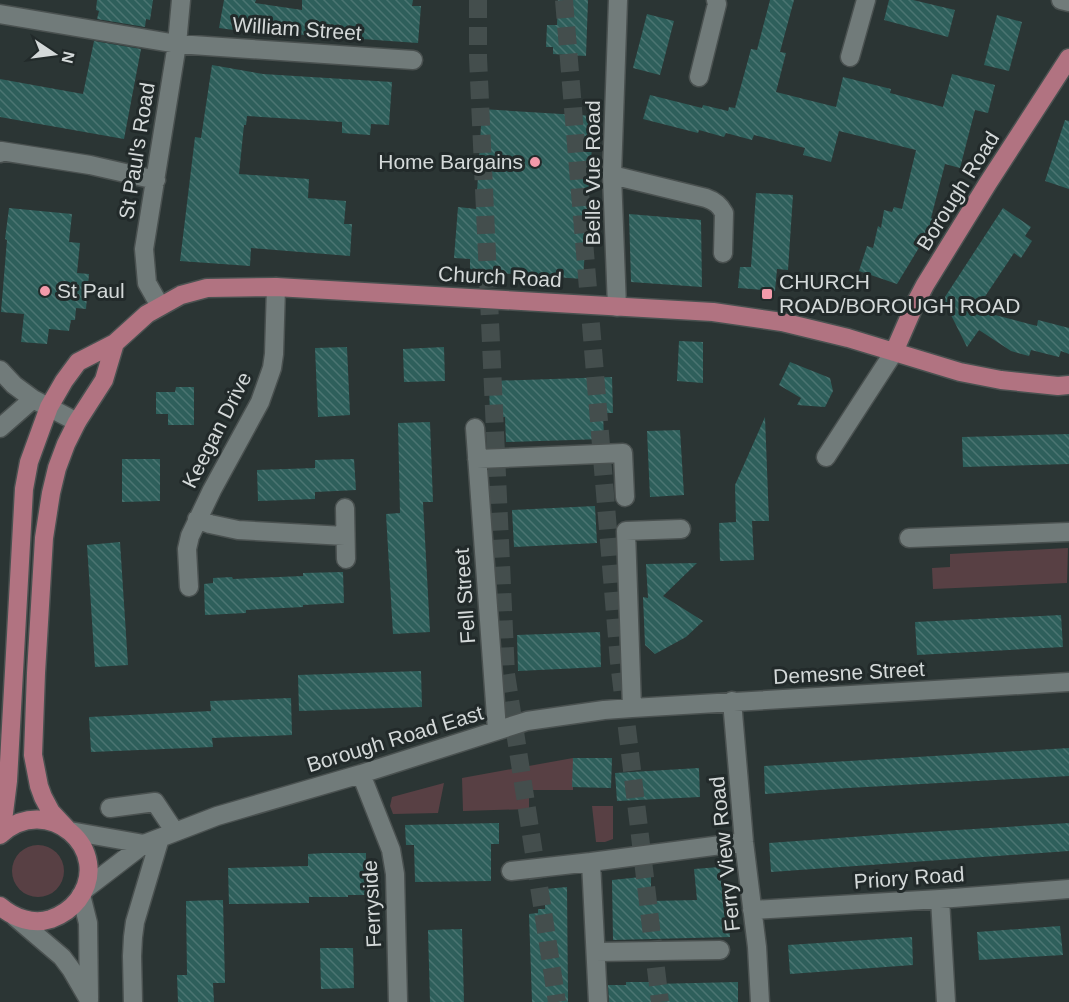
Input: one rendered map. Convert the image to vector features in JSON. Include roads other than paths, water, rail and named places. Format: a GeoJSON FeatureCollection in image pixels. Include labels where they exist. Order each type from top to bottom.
{"type":"FeatureCollection","features":[{"type":"Feature","properties":{"kind":"main road","name":"Borough Road"},"geometry":{"type":"LineString","coordinates":[[894,352],[925,285],[1069,58]]}},
{"type":"Feature","properties":{"kind":"main road","name":"Church Road"},"geometry":{"type":"LineString","coordinates":[[0,825],[8,781],[24,489],[41,403],[64,381],[78,362],[115,342],[147,314],[181,295],[207,288],[276,288],[713,312],[782,322],[848,338],[960,372],[1001,381],[1069,385]]}},
{"type":"Feature","properties":{"kind":"main road"},"geometry":{"type":"LineString","coordinates":[[5,911],[30,921],[58,917],[75,904],[87,880],[87,858],[77,838],[51,812],[39,786],[33,743],[42,573],[46,520],[51,493],[66,444],[104,380],[115,342]]}},
{"type":"Feature","properties":{"kind":"main road"},"geometry":{"type":"LineString","coordinates":[[0,835],[19,822],[34,819],[57,823],[68,830]]}},
{"type":"Feature","properties":{"kind":"street","name":"St Paul's Road"},"geometry":{"type":"LineString","coordinates":[[160,306],[147,283],[144,249],[177,44],[181,0]]}},
{"type":"Feature","properties":{"kind":"street","name":"Belle Vue Road"},"geometry":{"type":"LineString","coordinates":[[617,307],[612,176],[618,0]]}},
{"type":"Feature","properties":{"kind":"street"},"geometry":{"type":"LineString","coordinates":[[699,77],[717,4],[716,0]]}},
{"type":"Feature","properties":{"kind":"street"},"geometry":{"type":"LineString","coordinates":[[850,57],[866,0]]}},
{"type":"Feature","properties":{"kind":"street"},"geometry":{"type":"LineString","coordinates":[[1061,0],[1069,2]]}},
{"type":"Feature","properties":{"kind":"street","name":"William Street"},"geometry":{"type":"LineString","coordinates":[[0,14],[177,44],[413,60]]}},
{"type":"Feature","properties":{"kind":"street"},"geometry":{"type":"LineString","coordinates":[[0,153],[1,151],[90,165],[156,180]]}},
{"type":"Feature","properties":{"kind":"street"},"geometry":{"type":"LineString","coordinates":[[612,176],[714,201],[724,213],[723,253]]}},
{"type":"Feature","properties":{"kind":"street","name":"Keegan Drive"},"geometry":{"type":"LineString","coordinates":[[189,587],[187,549],[190,536],[267,385],[274,354],[276,288]]}},
{"type":"Feature","properties":{"kind":"street"},"geometry":{"type":"LineString","coordinates":[[826,458],[894,352]]}},
{"type":"Feature","properties":{"kind":"street"},"geometry":{"type":"LineString","coordinates":[[0,370],[14,385],[41,403],[77,422]]}},
{"type":"Feature","properties":{"kind":"street"},"geometry":{"type":"LineString","coordinates":[[0,428],[41,403]]}},
{"type":"Feature","properties":{"kind":"street","name":"Fell Street"},"geometry":{"type":"LineString","coordinates":[[475,428],[497,730]]}},
{"type":"Feature","properties":{"kind":"street"},"geometry":{"type":"LineString","coordinates":[[477,459],[622,453],[625,496]]}},
{"type":"Feature","properties":{"kind":"street"},"geometry":{"type":"LineString","coordinates":[[345,508],[346,559]]}},
{"type":"Feature","properties":{"kind":"street","name":"Keegan Drive"},"geometry":{"type":"LineString","coordinates":[[197,519],[238,530],[345,536]]}},
{"type":"Feature","properties":{"kind":"street"},"geometry":{"type":"LineString","coordinates":[[632,708],[626,531],[681,529]]}},
{"type":"Feature","properties":{"kind":"street"},"geometry":{"type":"LineString","coordinates":[[909,538],[1069,532]]}},
{"type":"Feature","properties":{"kind":"street","name":"Demesne Street"},"geometry":{"type":"LineString","coordinates":[[632,708],[1069,682]]}},
{"type":"Feature","properties":{"kind":"street","name":"Ferry View Road"},"geometry":{"type":"LineString","coordinates":[[732,701],[744,842],[757,947],[760,1002]]}},
{"type":"Feature","properties":{"kind":"street","name":"Borough Road East"},"geometry":{"type":"LineString","coordinates":[[82,893],[160,838],[217,816],[527,722],[632,708]]}},
{"type":"Feature","properties":{"kind":"street","name":"Ferryside"},"geometry":{"type":"LineString","coordinates":[[361,774],[394,860],[398,1002]]}},
{"type":"Feature","properties":{"kind":"street"},"geometry":{"type":"LineString","coordinates":[[110,808],[155,802],[160,838],[135,922],[132,956],[133,1002]]}},
{"type":"Feature","properties":{"kind":"street"},"geometry":{"type":"LineString","coordinates":[[68,830],[160,838]]}},
{"type":"Feature","properties":{"kind":"street"},"geometry":{"type":"LineString","coordinates":[[511,871],[744,842]]}},
{"type":"Feature","properties":{"kind":"street"},"geometry":{"type":"LineString","coordinates":[[591,862],[598,1002]]}},
{"type":"Feature","properties":{"kind":"street","name":"Priory Road"},"geometry":{"type":"LineString","coordinates":[[752,910],[1069,889]]}},
{"type":"Feature","properties":{"kind":"street"},"geometry":{"type":"LineString","coordinates":[[82,893],[88,923],[89,1001]]}},
{"type":"Feature","properties":{"kind":"street"},"geometry":{"type":"LineString","coordinates":[[940,899],[946,1002]]}},
{"type":"Feature","properties":{"kind":"street"},"geometry":{"type":"LineString","coordinates":[[5,911],[56,951],[71,969],[89,1001]]}},
{"type":"Feature","properties":{"kind":"street"},"geometry":{"type":"LineString","coordinates":[[596,952],[720,951]]}},
{"type":"Feature","properties":{"kind":"tunnel"},"geometry":{"type":"LineString","coordinates":[[478,0],[478,57],[506,674],[557,1002]]}},
{"type":"Feature","properties":{"kind":"tunnel"},"geometry":{"type":"LineString","coordinates":[[564,0],[619,662],[660,1002]]}},
{"type":"Feature","properties":{"kind":"place","name":"Home Bargains"},"geometry":{"type":"Point","coordinates":[535,162]}},
{"type":"Feature","properties":{"kind":"place","name":"St Paul"},"geometry":{"type":"Point","coordinates":[45,291]}},
{"type":"Feature","properties":{"kind":"place","name":"CHURCH ROAD/BOROUGH ROAD"},"geometry":{"type":"Point","coordinates":[767,294]}}]}
